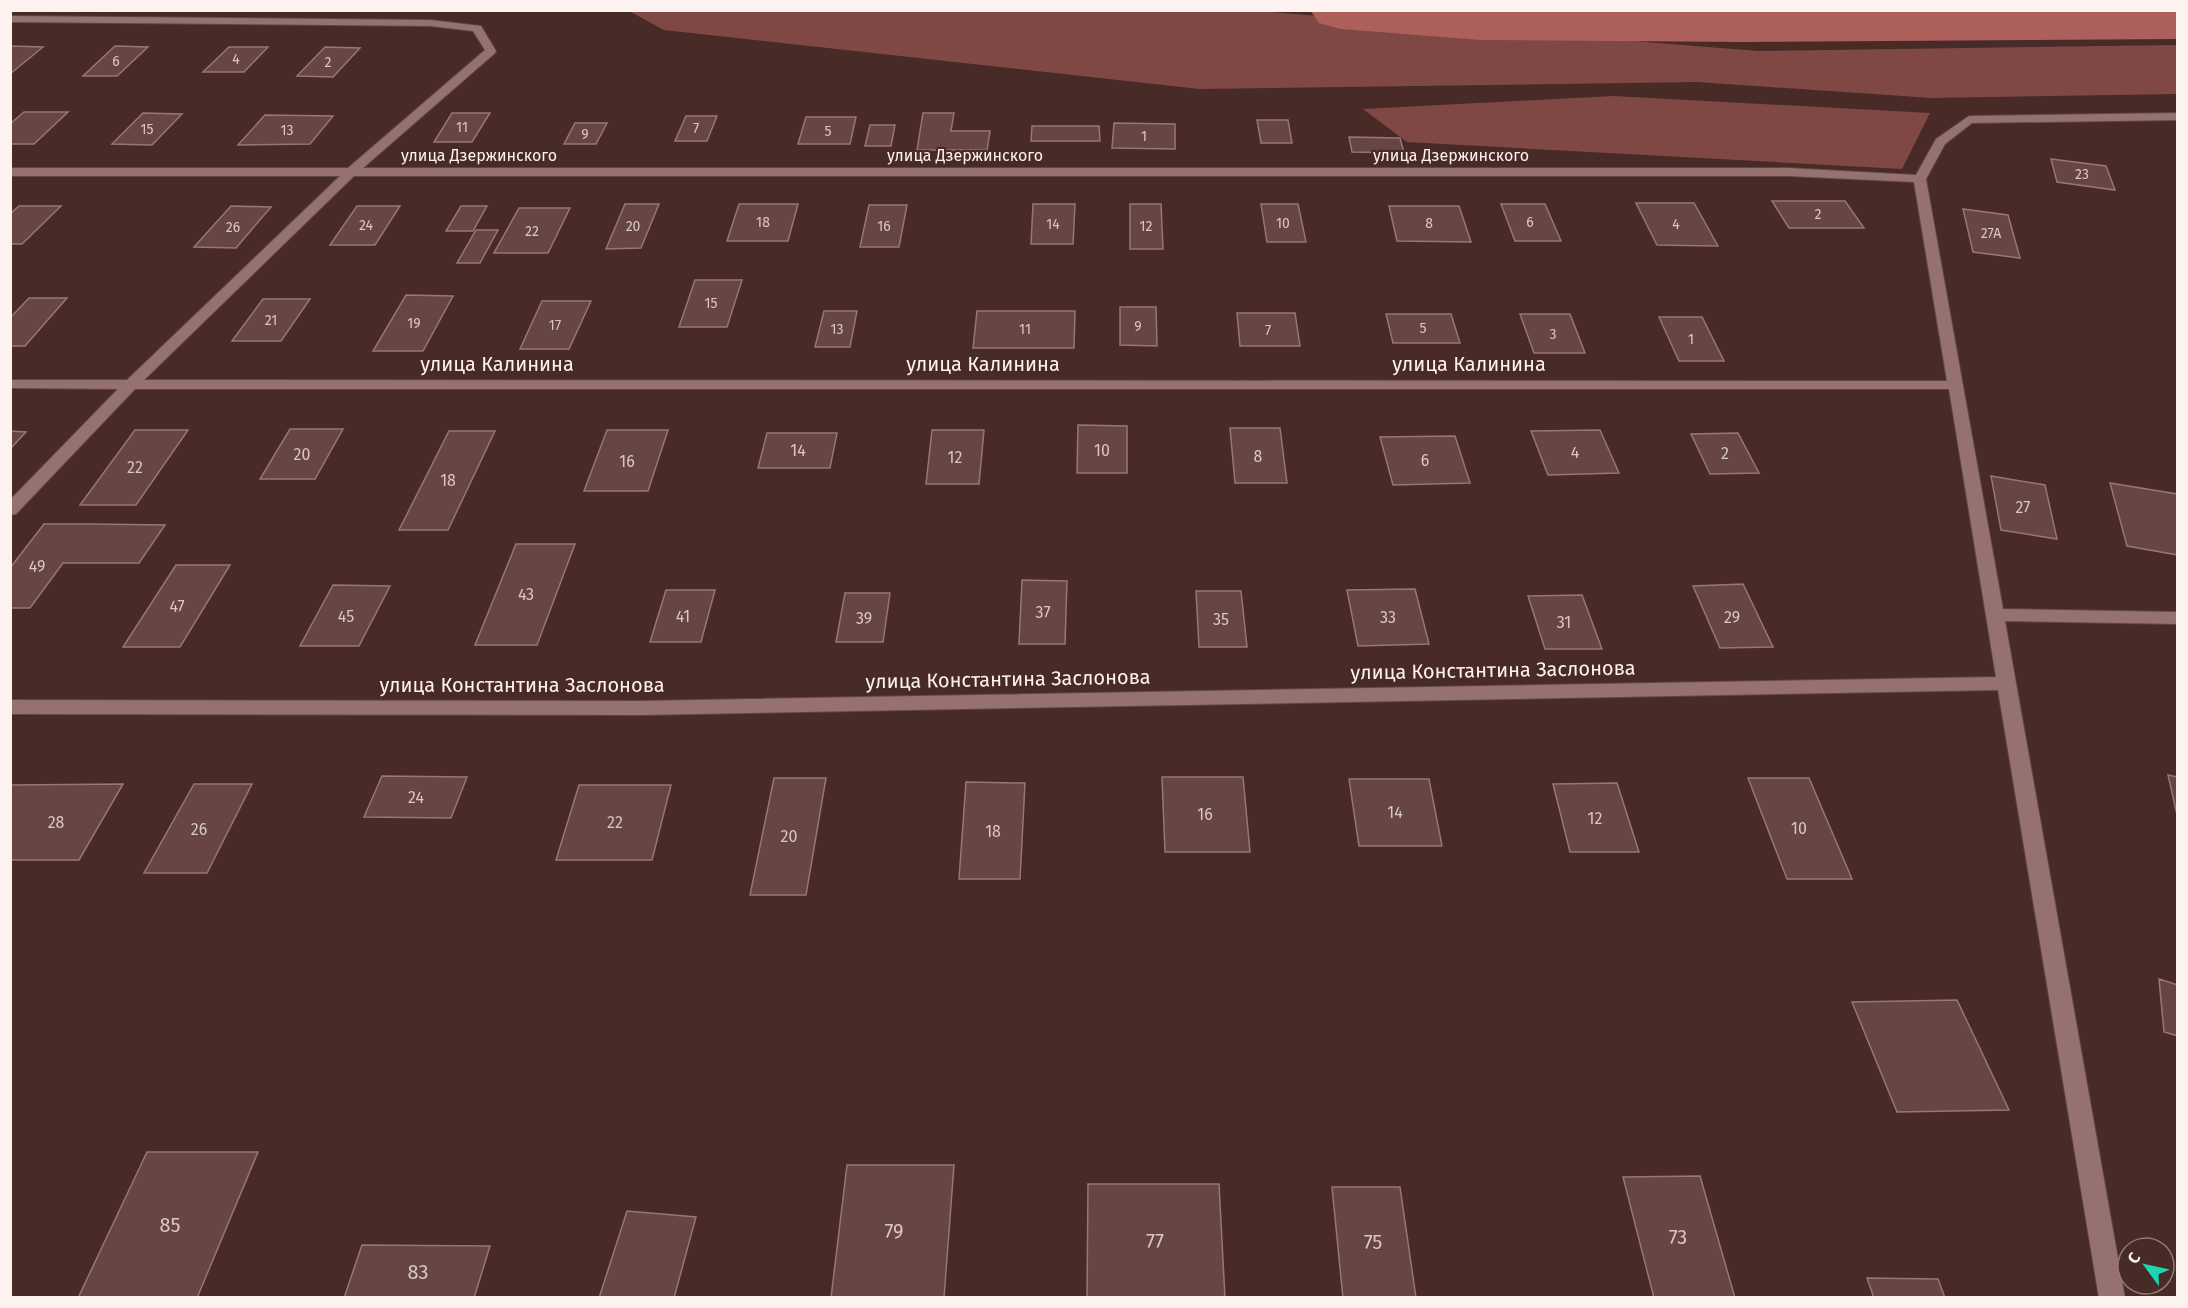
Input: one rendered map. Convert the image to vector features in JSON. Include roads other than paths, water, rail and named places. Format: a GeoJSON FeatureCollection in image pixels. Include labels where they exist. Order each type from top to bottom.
{"type":"FeatureCollection","features":[{"type":"Feature","properties":{"kind":"street"},"geometry":{"type":"LineString","coordinates":[[10,19],[430,23],[477,28],[492,51],[351,172],[132,384],[10,510]]}},
{"type":"Feature","properties":{"kind":"street"},"geometry":{"type":"LineString","coordinates":[[2112,1298],[1920,179],[1940,142],[1969,120],[2178,116]]}},
{"type":"Feature","properties":{"kind":"street","name":"улица Дзержинского"},"geometry":{"type":"LineString","coordinates":[[10,172],[1788,172],[1920,179]]}},
{"type":"Feature","properties":{"kind":"street","name":"улица Калинина"},"geometry":{"type":"LineString","coordinates":[[10,384],[1955,385]]}},
{"type":"Feature","properties":{"kind":"street"},"geometry":{"type":"LineString","coordinates":[[1993,615],[2178,618]]}},
{"type":"Feature","properties":{"kind":"street","name":"улица Константина Заслонова"},"geometry":{"type":"LineString","coordinates":[[10,707],[641,708],[2005,683]]}},
{"type":"Feature","properties":{"kind":"waterway"},"geometry":{"type":"LineString","coordinates":[[1341,10],[1481,21],[1741,23],[2178,20]]}}]}
